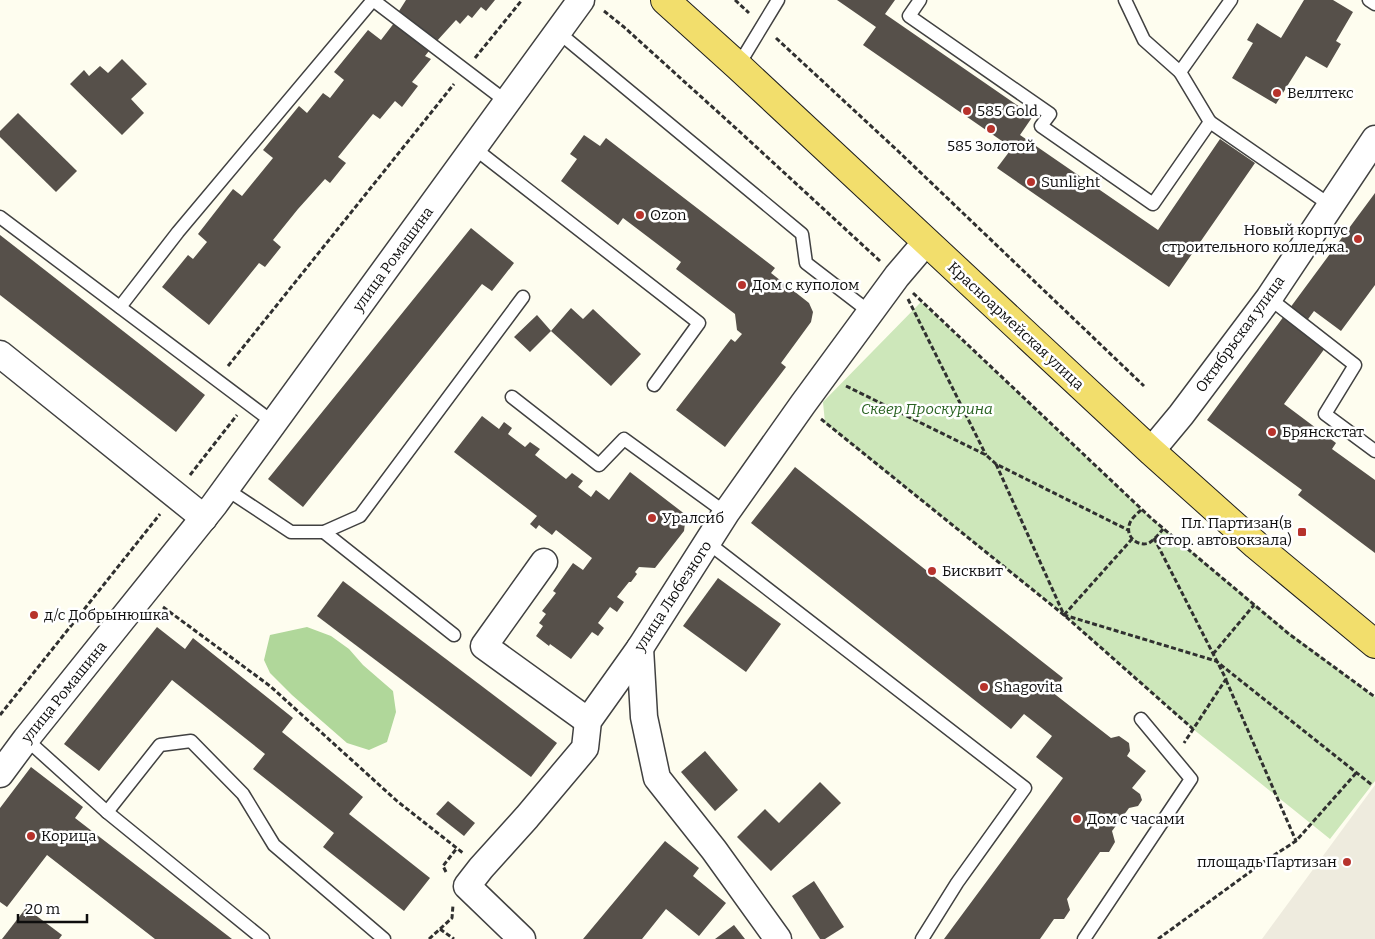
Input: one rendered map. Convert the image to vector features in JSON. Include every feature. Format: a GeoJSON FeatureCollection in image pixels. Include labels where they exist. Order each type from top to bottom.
{"type":"FeatureCollection","features":[{"type":"Feature","properties":{"kind":"main road","name":"Красноармейская улица"},"geometry":{"type":"LineString","coordinates":[[665,0],[1151,451],[1256,545],[1375,644]]}},
{"type":"Feature","properties":{"kind":"street","name":"улица Ромашина"},"geometry":{"type":"LineString","coordinates":[[0,774],[226,489],[558,32],[592,6]]}},
{"type":"Feature","properties":{"kind":"street","name":"Октябрьская улица"},"geometry":{"type":"LineString","coordinates":[[1151,451],[1269,298],[1375,139]]}},
{"type":"Feature","properties":{"kind":"street","name":"улица Любезного"},"geometry":{"type":"LineString","coordinates":[[522,939],[467,886],[585,748],[588,721],[640,648],[726,513],[897,276],[926,242]]}},
{"type":"Feature","properties":{"kind":"street"},"geometry":{"type":"LineString","coordinates":[[0,354],[204,518]]}},
{"type":"Feature","properties":{"kind":"street"},"geometry":{"type":"LineString","coordinates":[[544,562],[484,646],[588,721]]}},
{"type":"Feature","properties":{"kind":"street"},"geometry":{"type":"LineString","coordinates":[[640,648],[644,717],[657,778],[714,850],[778,939]]}},
{"type":"Feature","properties":{"kind":"lane"},"geometry":{"type":"LineString","coordinates":[[120,307],[178,232],[373,0],[507,102]]}},
{"type":"Feature","properties":{"kind":"lane"},"geometry":{"type":"LineString","coordinates":[[738,66],[778,0]]}},
{"type":"Feature","properties":{"kind":"lane"},"geometry":{"type":"LineString","coordinates":[[920,0],[909,16],[1050,114],[1041,126],[1153,204],[1210,122]]}},
{"type":"Feature","properties":{"kind":"lane"},"geometry":{"type":"LineString","coordinates":[[1125,0],[1144,40],[1180,72],[1210,122],[1330,205]]}},
{"type":"Feature","properties":{"kind":"lane"},"geometry":{"type":"LineString","coordinates":[[1180,72],[1231,0]]}},
{"type":"Feature","properties":{"kind":"lane"},"geometry":{"type":"LineString","coordinates":[[1369,0],[1375,4]]}},
{"type":"Feature","properties":{"kind":"lane"},"geometry":{"type":"LineString","coordinates":[[558,32],[802,234],[806,263],[871,313]]}},
{"type":"Feature","properties":{"kind":"lane"},"geometry":{"type":"LineString","coordinates":[[474,148],[699,323],[654,385]]}},
{"type":"Feature","properties":{"kind":"lane"},"geometry":{"type":"LineString","coordinates":[[0,217],[274,422]]}},
{"type":"Feature","properties":{"kind":"lane"},"geometry":{"type":"LineString","coordinates":[[226,489],[291,532],[324,532],[360,516],[523,297]]}},
{"type":"Feature","properties":{"kind":"lane"},"geometry":{"type":"LineString","coordinates":[[1269,298],[1355,365],[1325,414],[1375,451]]}},
{"type":"Feature","properties":{"kind":"lane"},"geometry":{"type":"LineString","coordinates":[[512,397],[599,465],[624,439],[726,513]]}},
{"type":"Feature","properties":{"kind":"lane"},"geometry":{"type":"LineString","coordinates":[[324,532],[454,635]]}},
{"type":"Feature","properties":{"kind":"lane"},"geometry":{"type":"LineString","coordinates":[[708,542],[1025,788],[957,882],[922,939]]}},
{"type":"Feature","properties":{"kind":"lane"},"geometry":{"type":"LineString","coordinates":[[1084,939],[1191,779],[1141,718]]}},
{"type":"Feature","properties":{"kind":"lane"},"geometry":{"type":"LineString","coordinates":[[26,739],[108,812],[263,939]]}},
{"type":"Feature","properties":{"kind":"lane"},"geometry":{"type":"LineString","coordinates":[[108,812],[160,745],[191,741],[243,794],[274,845],[384,939]]}},
{"type":"Feature","properties":{"kind":"path"},"geometry":{"type":"LineString","coordinates":[[226,369],[522,0]]}},
{"type":"Feature","properties":{"kind":"path"},"geometry":{"type":"LineString","coordinates":[[735,0],[904,157],[1144,386]]}},
{"type":"Feature","properties":{"kind":"path"},"geometry":{"type":"LineString","coordinates":[[592,6],[624,27],[897,276],[928,309],[1141,510],[1290,634],[1375,697]]}},
{"type":"Feature","properties":{"kind":"path"},"geometry":{"type":"LineString","coordinates":[[897,276],[986,455]]}},
{"type":"Feature","properties":{"kind":"path"},"geometry":{"type":"LineString","coordinates":[[825,376],[986,455],[996,464],[1128,530],[1132,539],[1141,544],[1150,542],[1163,529]]}},
{"type":"Feature","properties":{"kind":"path"},"geometry":{"type":"LineString","coordinates":[[0,715],[247,402]]}},
{"type":"Feature","properties":{"kind":"path"},"geometry":{"type":"LineString","coordinates":[[803,404],[1064,615],[1193,729]]}},
{"type":"Feature","properties":{"kind":"path"},"geometry":{"type":"LineString","coordinates":[[996,464],[1064,615],[1216,660],[1372,784]]}},
{"type":"Feature","properties":{"kind":"path"},"geometry":{"type":"LineString","coordinates":[[1128,530],[1131,521],[1141,510]]}},
{"type":"Feature","properties":{"kind":"path"},"geometry":{"type":"LineString","coordinates":[[1154,538],[1226,679],[1296,841]]}},
{"type":"Feature","properties":{"kind":"path"},"geometry":{"type":"LineString","coordinates":[[1064,615],[1132,539]]}},
{"type":"Feature","properties":{"kind":"path"},"geometry":{"type":"LineString","coordinates":[[144,592],[270,686],[397,801],[481,868]]}},
{"type":"Feature","properties":{"kind":"path"},"geometry":{"type":"LineString","coordinates":[[1213,654],[1254,605]]}},
{"type":"Feature","properties":{"kind":"path"},"geometry":{"type":"LineString","coordinates":[[1174,759],[1226,679]]}},
{"type":"Feature","properties":{"kind":"path"},"geometry":{"type":"LineString","coordinates":[[1158,939],[1257,866],[1296,841],[1357,772]]}},
{"type":"Feature","properties":{"kind":"path"},"geometry":{"type":"LineString","coordinates":[[440,930],[454,939]]}},
{"type":"Feature","properties":{"kind":"green space","name":"Сквер Проскурина"},"geometry":{"type":"Polygon","coordinates":[[[921,302],[1152,519],[1290,633],[1375,697],[1375,781],[1330,839],[1193,729],[1064,615],[825,423],[823,402],[921,302]]]}},
{"type":"Feature","properties":{"kind":"green space"},"geometry":{"type":"Polygon","coordinates":[[[307,627],[331,636],[349,649],[363,665],[393,691],[396,712],[387,742],[369,750],[347,743],[270,673],[264,660],[270,635],[307,627]]]}},
{"type":"Feature","properties":{"kind":"shaded area","name":"площадь Партизан"},"geometry":{"type":"Polygon","coordinates":[[[1375,785],[1375,939],[1262,939],[1375,785]]]}},
{"type":"Feature","properties":{"kind":"building"},"geometry":{"type":"Polygon","coordinates":[[[406,0],[495,0],[486,11],[481,7],[472,18],[468,15],[460,24],[456,20],[436,42],[425,56],[431,59],[412,82],[418,86],[402,107],[395,101],[380,119],[373,114],[338,157],[346,163],[330,183],[325,179],[273,240],[281,247],[265,267],[259,263],[209,325],[162,287],[188,255],[193,259],[207,242],[198,234],[233,189],[242,196],[273,158],[263,150],[299,106],[307,113],[323,93],[330,98],[344,80],[334,72],[368,30],[381,40],[401,14],[399,11],[406,0]]]}},
{"type":"Feature","properties":{"kind":"building"},"geometry":{"type":"Polygon","coordinates":[[[837,0],[895,0],[885,14],[1033,116],[1020,135],[1158,230],[1220,139],[1255,163],[1169,287],[997,168],[1012,148],[863,45],[876,27],[837,0]]]}},
{"type":"Feature","properties":{"kind":"building"},"geometry":{"type":"Polygon","coordinates":[[[1304,0],[1333,0],[1353,12],[1336,41],[1341,44],[1327,68],[1306,56],[1276,104],[1232,78],[1253,43],[1247,40],[1257,23],[1281,38],[1304,0]]]}},
{"type":"Feature","properties":{"kind":"building"},"geometry":{"type":"Polygon","coordinates":[[[122,59],[147,84],[131,99],[144,113],[122,135],[70,84],[84,70],[89,76],[100,66],[108,73],[122,59]]]}},
{"type":"Feature","properties":{"kind":"building"},"geometry":{"type":"Polygon","coordinates":[[[18,113],[77,171],[56,192],[0,137],[0,131],[18,113]]]}},
{"type":"Feature","properties":{"kind":"building","name":"Дом с куполом"},"geometry":{"type":"Polygon","coordinates":[[[584,135],[600,146],[606,138],[775,268],[771,273],[809,303],[813,312],[811,322],[781,363],[786,367],[725,447],[676,410],[731,339],[735,342],[742,334],[737,330],[735,314],[676,269],[681,262],[623,218],[618,225],[561,181],[577,159],[570,154],[584,135]]]}},
{"type":"Feature","properties":{"kind":"building","name":"Брянскстат"},"geometry":{"type":"Polygon","coordinates":[[[1375,193],[1375,285],[1341,331],[1314,311],[1303,326],[1328,344],[1284,404],[1336,443],[1332,449],[1375,480],[1375,553],[1298,495],[1302,490],[1207,420],[1375,193]]]}},
{"type":"Feature","properties":{"kind":"building"},"geometry":{"type":"Polygon","coordinates":[[[471,228],[514,263],[492,291],[482,284],[303,507],[268,479],[471,228]]]}},
{"type":"Feature","properties":{"kind":"building"},"geometry":{"type":"Polygon","coordinates":[[[0,235],[205,395],[176,432],[0,295],[0,235]]]}},
{"type":"Feature","properties":{"kind":"building"},"geometry":{"type":"Polygon","coordinates":[[[571,308],[583,319],[593,309],[641,354],[611,386],[551,331],[571,308]]]}},
{"type":"Feature","properties":{"kind":"building"},"geometry":{"type":"Polygon","coordinates":[[[537,315],[551,331],[530,352],[514,337],[537,315]]]}},
{"type":"Feature","properties":{"kind":"building"},"geometry":{"type":"Polygon","coordinates":[[[482,416],[499,429],[504,422],[512,428],[508,434],[525,447],[530,442],[540,449],[535,455],[566,479],[572,473],[583,481],[578,487],[591,497],[596,490],[609,500],[630,472],[686,515],[684,531],[655,568],[639,567],[635,572],[637,574],[617,597],[624,602],[617,612],[610,607],[598,623],[604,628],[598,636],[592,632],[571,659],[536,636],[543,626],[539,623],[546,614],[542,611],[556,593],[553,591],[573,563],[583,570],[592,558],[556,530],[552,535],[539,525],[536,529],[530,524],[537,516],[454,452],[482,416]]]}},
{"type":"Feature","properties":{"kind":"building"},"geometry":{"type":"Polygon","coordinates":[[[795,467],[1063,678],[1052,692],[1111,738],[1119,736],[1129,743],[1130,751],[1127,756],[1146,771],[1132,788],[1140,794],[1142,800],[1138,806],[1129,808],[1112,831],[1115,842],[1109,852],[1100,852],[1067,899],[1070,910],[1064,919],[1054,919],[1040,939],[944,939],[1063,778],[1036,757],[1052,736],[1024,714],[1011,729],[751,523],[795,467]]]}},
{"type":"Feature","properties":{"kind":"building"},"geometry":{"type":"Polygon","coordinates":[[[718,578],[781,624],[746,672],[683,626],[718,578]]]}},
{"type":"Feature","properties":{"kind":"building"},"geometry":{"type":"Polygon","coordinates":[[[343,581],[557,743],[531,777],[317,616],[343,581]]]}},
{"type":"Feature","properties":{"kind":"building"},"geometry":{"type":"Polygon","coordinates":[[[157,627],[185,649],[193,638],[293,718],[282,732],[363,797],[349,814],[430,878],[404,911],[323,847],[334,833],[253,769],[265,754],[172,680],[99,771],[64,744],[157,627]]]}},
{"type":"Feature","properties":{"kind":"building"},"geometry":{"type":"Polygon","coordinates":[[[705,751],[738,790],[715,811],[681,772],[705,751]]]}},
{"type":"Feature","properties":{"kind":"building"},"geometry":{"type":"Polygon","coordinates":[[[31,767],[83,807],[75,818],[232,939],[155,939],[47,855],[7,907],[0,902],[0,808],[31,767]]]}},
{"type":"Feature","properties":{"kind":"building"},"geometry":{"type":"Polygon","coordinates":[[[820,782],[841,803],[771,871],[737,837],[765,809],[779,823],[820,782]]]}},
{"type":"Feature","properties":{"kind":"building"},"geometry":{"type":"Polygon","coordinates":[[[448,801],[475,823],[464,836],[436,814],[448,801]]]}},
{"type":"Feature","properties":{"kind":"building"},"geometry":{"type":"Polygon","coordinates":[[[665,841],[699,868],[693,876],[726,903],[699,936],[666,909],[642,939],[583,939],[665,841]]]}},
{"type":"Feature","properties":{"kind":"building"},"geometry":{"type":"Polygon","coordinates":[[[814,881],[844,927],[825,939],[820,939],[792,896],[814,881]]]}},
{"type":"Feature","properties":{"kind":"building"},"geometry":{"type":"Polygon","coordinates":[[[26,908],[62,935],[59,939],[2,939],[26,908]]]}},
{"type":"Feature","properties":{"kind":"building"},"geometry":{"type":"Polygon","coordinates":[[[734,925],[745,939],[715,939],[734,925]]]}},
{"type":"Feature","properties":{"kind":"place","name":"Веллтекс"},"geometry":{"type":"Point","coordinates":[1277,93]}},
{"type":"Feature","properties":{"kind":"place","name":"585 Gold"},"geometry":{"type":"Point","coordinates":[967,111]}},
{"type":"Feature","properties":{"kind":"place","name":"585 Золотой"},"geometry":{"type":"Point","coordinates":[991,129]}},
{"type":"Feature","properties":{"kind":"place","name":"Sunlight"},"geometry":{"type":"Point","coordinates":[1031,182]}},
{"type":"Feature","properties":{"kind":"place","name":"Ozon"},"geometry":{"type":"Point","coordinates":[640,215]}},
{"type":"Feature","properties":{"kind":"place","name":"Новый корпус строительного колледжа."},"geometry":{"type":"Point","coordinates":[1358,239]}},
{"type":"Feature","properties":{"kind":"place","name":"Дом с куполом"},"geometry":{"type":"Point","coordinates":[742,285]}},
{"type":"Feature","properties":{"kind":"place","name":"Брянскстат"},"geometry":{"type":"Point","coordinates":[1272,432]}},
{"type":"Feature","properties":{"kind":"place","name":"Уралсиб"},"geometry":{"type":"Point","coordinates":[652,518]}},
{"type":"Feature","properties":{"kind":"place","name":"Пл. Партизан(в стор. автовокзала)"},"geometry":{"type":"Point","coordinates":[1302,532]}},
{"type":"Feature","properties":{"kind":"place","name":"Бисквит"},"geometry":{"type":"Point","coordinates":[932,571]}},
{"type":"Feature","properties":{"kind":"place","name":"д/с Добрынюшка"},"geometry":{"type":"Point","coordinates":[34,615]}},
{"type":"Feature","properties":{"kind":"place","name":"Shagovita"},"geometry":{"type":"Point","coordinates":[984,687]}},
{"type":"Feature","properties":{"kind":"place","name":"Дом с часами"},"geometry":{"type":"Point","coordinates":[1077,819]}},
{"type":"Feature","properties":{"kind":"place","name":"Корица"},"geometry":{"type":"Point","coordinates":[31,836]}},
{"type":"Feature","properties":{"kind":"place","name":"площадь Партизан"},"geometry":{"type":"Point","coordinates":[1347,862]}}]}
